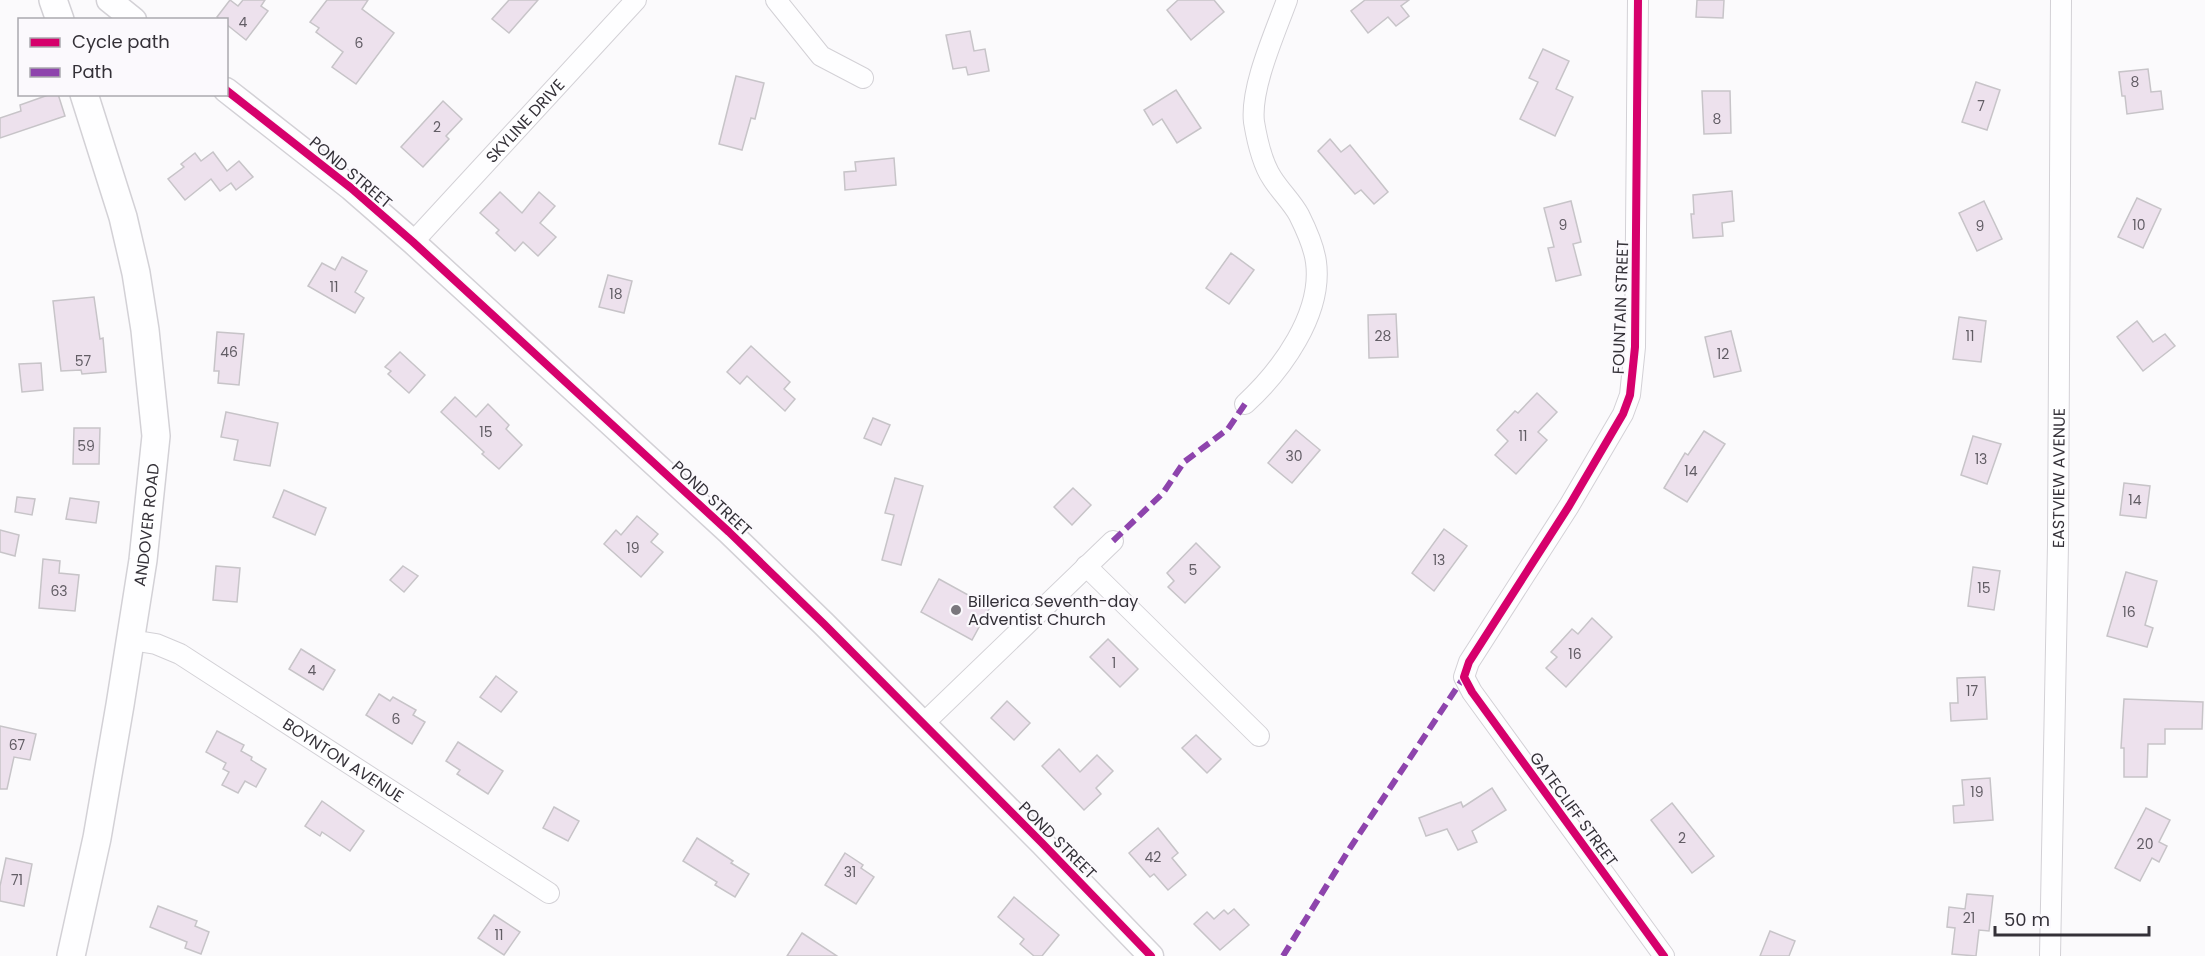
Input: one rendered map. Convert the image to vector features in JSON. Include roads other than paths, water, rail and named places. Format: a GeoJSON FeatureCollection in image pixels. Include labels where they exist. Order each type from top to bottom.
{"type":"FeatureCollection","features":[{"type":"Feature","properties":{"kind":"main road"},"geometry":{"type":"LineString","coordinates":[[53,0],[59,18]]}},
{"type":"Feature","properties":{"kind":"main road","name":"ANDOVER ROAD"},"geometry":{"type":"LineString","coordinates":[[70,956],[97,838],[131,640],[143,560],[156,436],[152,386],[136,273],[123,216],[85,96]]}},
{"type":"Feature","properties":{"kind":"street"},"geometry":{"type":"LineString","coordinates":[[109,0],[132,18]]}},
{"type":"Feature","properties":{"kind":"street","name":"SKYLINE DRIVE"},"geometry":{"type":"LineString","coordinates":[[413,242],[636,0]]}},
{"type":"Feature","properties":{"kind":"street"},"geometry":{"type":"LineString","coordinates":[[776,0],[816,51],[827,61],[863,78]]}},
{"type":"Feature","properties":{"kind":"street"},"geometry":{"type":"LineString","coordinates":[[1245,404],[1284,362],[1297,338],[1316,291],[1316,262],[1311,242],[1298,213],[1271,177],[1259,148],[1254,120],[1259,76],[1287,0]]}},
{"type":"Feature","properties":{"kind":"street","name":"FOUNTAIN STREET"},"geometry":{"type":"LineString","coordinates":[[1464,677],[1469,662],[1569,506],[1615,429],[1630,395],[1635,347],[1638,0]]}},
{"type":"Feature","properties":{"kind":"street","name":"EASTVIEW AVENUE"},"geometry":{"type":"LineString","coordinates":[[2050,956],[2058,544],[2061,0]]}},
{"type":"Feature","properties":{"kind":"street","name":"POND STREET"},"geometry":{"type":"LineString","coordinates":[[228,92],[351,188],[413,242],[729,532],[1050,851],[1150,956]]}},
{"type":"Feature","properties":{"kind":"street"},"geometry":{"type":"LineString","coordinates":[[922,724],[1113,541]]}},
{"type":"Feature","properties":{"kind":"street"},"geometry":{"type":"LineString","coordinates":[[1086,566],[1259,736]]}},
{"type":"Feature","properties":{"kind":"street","name":"BOYNTON AVENUE"},"geometry":{"type":"LineString","coordinates":[[131,640],[156,645],[180,654],[549,893]]}},
{"type":"Feature","properties":{"kind":"street","name":"GATECLIFF STREET"},"geometry":{"type":"LineString","coordinates":[[1464,677],[1472,692],[1664,956]]}},
{"type":"Feature","properties":{"kind":"place","name":"Billerica Seventh-day Adventist Church"},"geometry":{"type":"Point","coordinates":[956,610]}}]}
